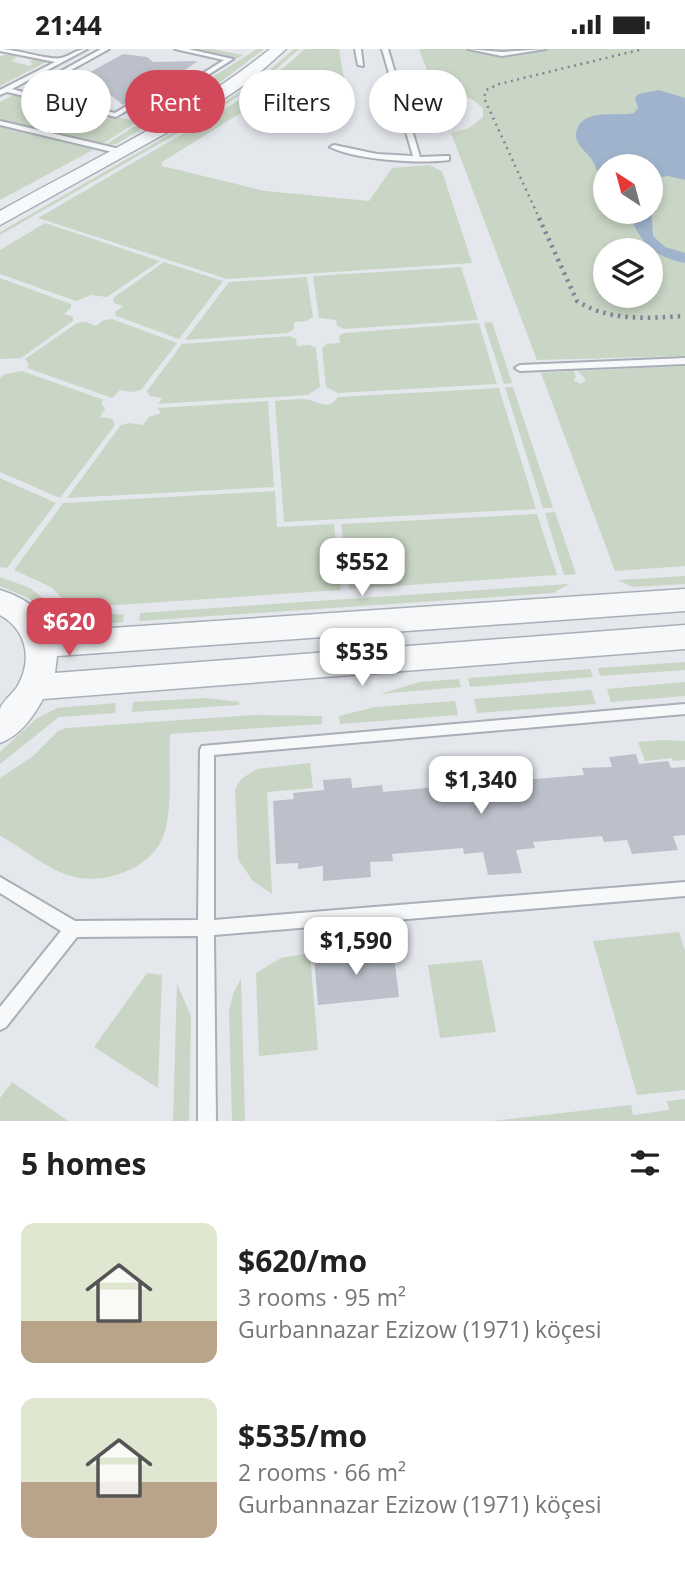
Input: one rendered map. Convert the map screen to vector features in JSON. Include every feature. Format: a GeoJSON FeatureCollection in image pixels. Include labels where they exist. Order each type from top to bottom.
{"type":"FeatureCollection","features":[{"type":"Feature","properties":{"kind":"street"},"geometry":{"type":"LineString","coordinates":[[0,219],[227,90],[279,49]]}},
{"type":"Feature","properties":{"kind":"street"},"geometry":{"type":"LineString","coordinates":[[42,645],[685,600]]}},
{"type":"Feature","properties":{"kind":"street"},"geometry":{"type":"LineString","coordinates":[[0,601],[14,607],[32,624],[42,645],[42,666],[36,687],[18,713],[0,729]]}},
{"type":"Feature","properties":{"kind":"street"},"geometry":{"type":"LineString","coordinates":[[36,687],[685,637]]}},
{"type":"Feature","properties":{"kind":"lane"},"geometry":{"type":"LineString","coordinates":[[0,49],[61,61]]}},
{"type":"Feature","properties":{"kind":"lane"},"geometry":{"type":"LineString","coordinates":[[3,92],[84,49]]}},
{"type":"Feature","properties":{"kind":"lane"},"geometry":{"type":"LineString","coordinates":[[67,70],[106,49]]}},
{"type":"Feature","properties":{"kind":"lane"},"geometry":{"type":"LineString","coordinates":[[111,114],[116,115],[150,94],[168,98],[230,59],[178,49]]}},
{"type":"Feature","properties":{"kind":"lane"},"geometry":{"type":"LineString","coordinates":[[358,49],[361,65]]}},
{"type":"Feature","properties":{"kind":"lane"},"geometry":{"type":"LineString","coordinates":[[385,49],[416,159]]}},
{"type":"Feature","properties":{"kind":"lane"},"geometry":{"type":"LineString","coordinates":[[471,49],[502,54],[543,49]]}},
{"type":"Feature","properties":{"kind":"lane"},"geometry":{"type":"LineString","coordinates":[[3,92],[21,95]]}},
{"type":"Feature","properties":{"kind":"lane"},"geometry":{"type":"LineString","coordinates":[[0,123],[121,152]]}},
{"type":"Feature","properties":{"kind":"lane"},"geometry":{"type":"LineString","coordinates":[[334,147],[377,156],[446,158]]}},
{"type":"Feature","properties":{"kind":"lane"},"geometry":{"type":"LineString","coordinates":[[520,368],[685,361]]}},
{"type":"Feature","properties":{"kind":"lane"},"geometry":{"type":"LineString","coordinates":[[206,1121],[206,750],[685,709]]}},
{"type":"Feature","properties":{"kind":"lane"},"geometry":{"type":"LineString","coordinates":[[0,884],[72,929],[206,927],[685,889]]}},
{"type":"Feature","properties":{"kind":"lane"},"geometry":{"type":"LineString","coordinates":[[0,1021],[72,929]]}},
{"type":"Feature","properties":{"kind":"green space"},"geometry":{"type":"Polygon","coordinates":[[[184,49],[213,49],[243,55],[216,70],[233,59],[184,49]]]}},
{"type":"Feature","properties":{"kind":"green space"},"geometry":{"type":"Polygon","coordinates":[[[257,49],[264,49],[225,79],[224,70],[257,49]]]}},
{"type":"Feature","properties":{"kind":"green space"},"geometry":{"type":"Polygon","coordinates":[[[294,49],[299,49],[275,70],[270,70],[294,49]]]}},
{"type":"Feature","properties":{"kind":"green space"},"geometry":{"type":"Polygon","coordinates":[[[305,49],[339,49],[343,70],[281,70],[305,49]]]}},
{"type":"Feature","properties":{"kind":"green space"},"geometry":{"type":"Polygon","coordinates":[[[419,49],[685,49],[685,356],[537,360],[451,133],[467,133],[467,129],[483,117],[483,109],[467,97],[467,70],[427,70],[419,49]]]}},
{"type":"Feature","properties":{"kind":"green space"},"geometry":{"type":"Polygon","coordinates":[[[11,54],[17,57],[11,61],[30,66],[33,63],[29,62],[34,59],[46,62],[31,70],[21,70],[21,75],[0,86],[0,56],[11,54]]]}},
{"type":"Feature","properties":{"kind":"green space"},"geometry":{"type":"Polygon","coordinates":[[[239,92],[239,96],[225,105],[225,102],[239,92]]]}},
{"type":"Feature","properties":{"kind":"green space"},"geometry":{"type":"Polygon","coordinates":[[[13,95],[21,97],[21,125],[0,120],[0,102],[13,95]]]}},
{"type":"Feature","properties":{"kind":"green space"},"geometry":{"type":"Polygon","coordinates":[[[239,100],[239,114],[225,123],[225,109],[239,100]]]}},
{"type":"Feature","properties":{"kind":"green space"},"geometry":{"type":"Polygon","coordinates":[[[111,116],[125,119],[125,129],[102,144],[55,133],[111,133],[111,116]]]}},
{"type":"Feature","properties":{"kind":"green space"},"geometry":{"type":"Polygon","coordinates":[[[0,126],[21,131],[21,133],[80,144],[93,150],[0,200],[0,126]]]}},
{"type":"Feature","properties":{"kind":"green space"},"geometry":{"type":"Polygon","coordinates":[[[125,132],[135,133],[116,144],[105,145],[125,132]]]}},
{"type":"Feature","properties":{"kind":"green space"},"geometry":{"type":"Polygon","coordinates":[[[172,133],[178,133],[0,235],[0,232],[172,133]]]}},
{"type":"Feature","properties":{"kind":"green space"},"geometry":{"type":"Polygon","coordinates":[[[184,133],[209,133],[162,162],[162,166],[265,191],[369,201],[392,168],[429,165],[442,171],[472,263],[227,279],[38,218],[184,133]]]}},
{"type":"Feature","properties":{"kind":"green space"},"geometry":{"type":"Polygon","coordinates":[[[45,223],[160,261],[107,297],[91,295],[76,301],[0,274],[0,250],[45,223]]]}},
{"type":"Feature","properties":{"kind":"green space"},"geometry":{"type":"Polygon","coordinates":[[[164,262],[223,281],[179,339],[116,316],[115,312],[123,306],[114,303],[113,298],[164,262]]]}},
{"type":"Feature","properties":{"kind":"green space"},"geometry":{"type":"Polygon","coordinates":[[[461,267],[478,320],[344,329],[337,326],[336,320],[319,318],[313,276],[461,267]]]}},
{"type":"Feature","properties":{"kind":"green space"},"geometry":{"type":"Polygon","coordinates":[[[307,277],[313,317],[294,322],[294,329],[288,333],[185,340],[229,282],[307,277]]]}},
{"type":"Feature","properties":{"kind":"green space"},"geometry":{"type":"Polygon","coordinates":[[[0,278],[71,304],[71,308],[64,314],[73,317],[73,321],[21,358],[0,359],[0,278]]]}},
{"type":"Feature","properties":{"kind":"green space"},"geometry":{"type":"Polygon","coordinates":[[[112,319],[177,343],[141,390],[120,390],[112,398],[27,368],[29,364],[25,359],[77,323],[86,322],[96,326],[104,320],[112,319]]]}},
{"type":"Feature","properties":{"kind":"green space"},"geometry":{"type":"Polygon","coordinates":[[[492,322],[512,383],[504,384],[484,323],[492,322]]]}},
{"type":"Feature","properties":{"kind":"green space"},"geometry":{"type":"Polygon","coordinates":[[[479,323],[497,384],[338,393],[326,387],[322,348],[327,344],[340,343],[339,336],[344,333],[479,323]]]}},
{"type":"Feature","properties":{"kind":"green space"},"geometry":{"type":"Polygon","coordinates":[[[290,336],[296,339],[297,346],[309,345],[316,348],[320,387],[308,395],[158,404],[162,398],[150,396],[147,391],[182,344],[290,336]]]}},
{"type":"Feature","properties":{"kind":"green space"},"geometry":{"type":"Polygon","coordinates":[[[685,366],[685,566],[615,571],[541,373],[574,371],[576,377],[573,380],[581,384],[586,380],[578,371],[685,366]]]}},
{"type":"Feature","properties":{"kind":"green space"},"geometry":{"type":"Polygon","coordinates":[[[22,371],[104,400],[101,402],[105,409],[100,417],[112,419],[115,425],[60,498],[0,472],[0,378],[5,374],[22,371]]]}},
{"type":"Feature","properties":{"kind":"green space"},"geometry":{"type":"Polygon","coordinates":[[[505,387],[513,387],[553,508],[543,508],[505,387]]]}},
{"type":"Feature","properties":{"kind":"green space"},"geometry":{"type":"Polygon","coordinates":[[[499,388],[536,509],[284,522],[275,401],[303,399],[326,405],[338,397],[499,388]]]}},
{"type":"Feature","properties":{"kind":"green space"},"geometry":{"type":"Polygon","coordinates":[[[268,401],[274,487],[67,498],[121,425],[143,425],[149,417],[161,413],[158,408],[268,401]]]}},
{"type":"Feature","properties":{"kind":"green space"},"geometry":{"type":"Polygon","coordinates":[[[0,478],[56,503],[7,568],[0,567],[0,478]]]}},
{"type":"Feature","properties":{"kind":"green space"},"geometry":{"type":"Polygon","coordinates":[[[275,491],[277,527],[334,524],[341,590],[72,608],[51,587],[14,570],[63,503],[275,491]]]}},
{"type":"Feature","properties":{"kind":"green space"},"geometry":{"type":"Polygon","coordinates":[[[555,512],[576,574],[564,575],[545,513],[555,512]]]}},
{"type":"Feature","properties":{"kind":"green space"},"geometry":{"type":"Polygon","coordinates":[[[537,514],[557,575],[349,589],[341,524],[537,514]]]}},
{"type":"Feature","properties":{"kind":"green space"},"geometry":{"type":"Polygon","coordinates":[[[685,576],[685,584],[632,587],[618,580],[685,576]]]}},
{"type":"Feature","properties":{"kind":"green space"},"geometry":{"type":"Polygon","coordinates":[[[0,577],[30,588],[66,616],[124,614],[123,622],[76,626],[60,623],[50,618],[30,599],[0,586],[0,577]]]}},
{"type":"Feature","properties":{"kind":"green space"},"geometry":{"type":"Polygon","coordinates":[[[569,584],[553,593],[139,621],[140,613],[569,584]]]}},
{"type":"Feature","properties":{"kind":"green space"},"geometry":{"type":"Polygon","coordinates":[[[685,662],[685,670],[600,676],[598,668],[685,662]]]}},
{"type":"Feature","properties":{"kind":"green space"},"geometry":{"type":"Polygon","coordinates":[[[590,669],[593,677],[470,687],[468,678],[590,669]]]}},
{"type":"Feature","properties":{"kind":"green space"},"geometry":{"type":"Polygon","coordinates":[[[459,679],[461,687],[380,694],[420,682],[459,679]]]}},
{"type":"Feature","properties":{"kind":"green space"},"geometry":{"type":"Polygon","coordinates":[[[685,682],[685,696],[611,702],[607,689],[685,682]]]}},
{"type":"Feature","properties":{"kind":"green space"},"geometry":{"type":"Polygon","coordinates":[[[591,690],[596,704],[477,713],[474,699],[591,690]]]}},
{"type":"Feature","properties":{"kind":"green space"},"geometry":{"type":"Polygon","coordinates":[[[205,698],[239,702],[239,705],[132,712],[133,702],[205,698]]]}},
{"type":"Feature","properties":{"kind":"green space"},"geometry":{"type":"Polygon","coordinates":[[[455,701],[458,715],[340,724],[339,716],[375,707],[455,701]]]}},
{"type":"Feature","properties":{"kind":"green space"},"geometry":{"type":"Polygon","coordinates":[[[116,703],[115,713],[59,717],[0,764],[0,752],[36,719],[57,708],[116,703]]]}},
{"type":"Feature","properties":{"kind":"green space"},"geometry":{"type":"Polygon","coordinates":[[[254,715],[322,716],[322,724],[170,734],[170,795],[165,831],[160,844],[151,855],[127,871],[98,878],[71,876],[52,868],[0,836],[0,778],[33,756],[58,731],[66,728],[254,715]]]}},
{"type":"Feature","properties":{"kind":"green space"},"geometry":{"type":"Polygon","coordinates":[[[685,741],[685,760],[673,761],[672,758],[645,761],[638,742],[685,741]]]}},
{"type":"Feature","properties":{"kind":"green space"},"geometry":{"type":"Polygon","coordinates":[[[310,763],[313,788],[267,792],[272,894],[252,880],[238,859],[235,789],[241,779],[257,769],[310,763]]]}},
{"type":"Feature","properties":{"kind":"green space"},"geometry":{"type":"Polygon","coordinates":[[[679,932],[685,950],[685,1090],[637,1095],[593,941],[679,932]]]}},
{"type":"Feature","properties":{"kind":"green space"},"geometry":{"type":"Polygon","coordinates":[[[310,953],[318,1050],[259,1056],[256,973],[281,958],[310,953]]]}},
{"type":"Feature","properties":{"kind":"green space"},"geometry":{"type":"Polygon","coordinates":[[[482,960],[496,1032],[440,1038],[428,965],[482,960]]]}},
{"type":"Feature","properties":{"kind":"green space"},"geometry":{"type":"Polygon","coordinates":[[[147,973],[162,975],[158,1088],[94,1047],[147,973]]]}},
{"type":"Feature","properties":{"kind":"green space"},"geometry":{"type":"Polygon","coordinates":[[[241,978],[245,1121],[232,1121],[229,1011],[241,978]]]}},
{"type":"Feature","properties":{"kind":"green space"},"geometry":{"type":"Polygon","coordinates":[[[177,984],[191,1016],[189,1121],[173,1121],[177,984]]]}},
{"type":"Feature","properties":{"kind":"green space"},"geometry":{"type":"Polygon","coordinates":[[[12,1082],[68,1121],[0,1121],[0,1098],[12,1082]]]}},
{"type":"Feature","properties":{"kind":"green space"},"geometry":{"type":"Polygon","coordinates":[[[685,1099],[685,1121],[492,1121],[631,1105],[633,1115],[669,1110],[667,1101],[685,1099]]]}},
{"type":"Feature","properties":{"kind":"water"},"geometry":{"type":"Polygon","coordinates":[[[659,90],[685,98],[685,180],[663,177],[663,154],[593,154],[593,162],[578,142],[576,135],[583,121],[596,115],[634,113],[638,108],[635,98],[638,94],[659,90]]]}},
{"type":"Feature","properties":{"kind":"water"},"geometry":{"type":"Polygon","coordinates":[[[634,224],[652,224],[655,238],[642,238],[634,224]]]}},
{"type":"Feature","properties":{"kind":"water"},"geometry":{"type":"Polygon","coordinates":[[[663,245],[685,253],[685,263],[674,261],[665,257],[663,245]]]}},
{"type":"Feature","properties":{"kind":"building"},"geometry":{"type":"Polygon","coordinates":[[[123,54],[147,57],[153,62],[198,61],[185,70],[125,70],[123,105],[111,96],[111,70],[94,70],[123,54]]]}},
{"type":"Feature","properties":{"kind":"building"},"geometry":{"type":"Polygon","coordinates":[[[636,754],[639,764],[668,761],[671,768],[685,767],[685,835],[673,836],[678,850],[632,854],[627,840],[604,842],[602,836],[533,842],[535,848],[516,850],[522,873],[488,875],[483,852],[464,854],[463,848],[392,854],[393,861],[370,862],[371,877],[323,881],[323,866],[298,869],[298,863],[276,864],[273,801],[294,799],[293,793],[324,790],[323,780],[351,778],[352,788],[382,785],[383,792],[446,786],[443,770],[519,764],[523,780],[584,775],[582,768],[612,767],[609,757],[636,754]]]}},
{"type":"Feature","properties":{"kind":"building"},"geometry":{"type":"Polygon","coordinates":[[[393,948],[399,997],[318,1005],[314,956],[393,948]]]}},
{"type":"Feature","properties":{"kind":"railway"},"geometry":{"type":"LineString","coordinates":[[540,220],[484,98],[486,90],[499,84],[643,49]]}},
{"type":"Feature","properties":{"kind":"railway"},"geometry":{"type":"LineString","coordinates":[[539,218],[577,301],[616,316],[685,316]]}}]}
